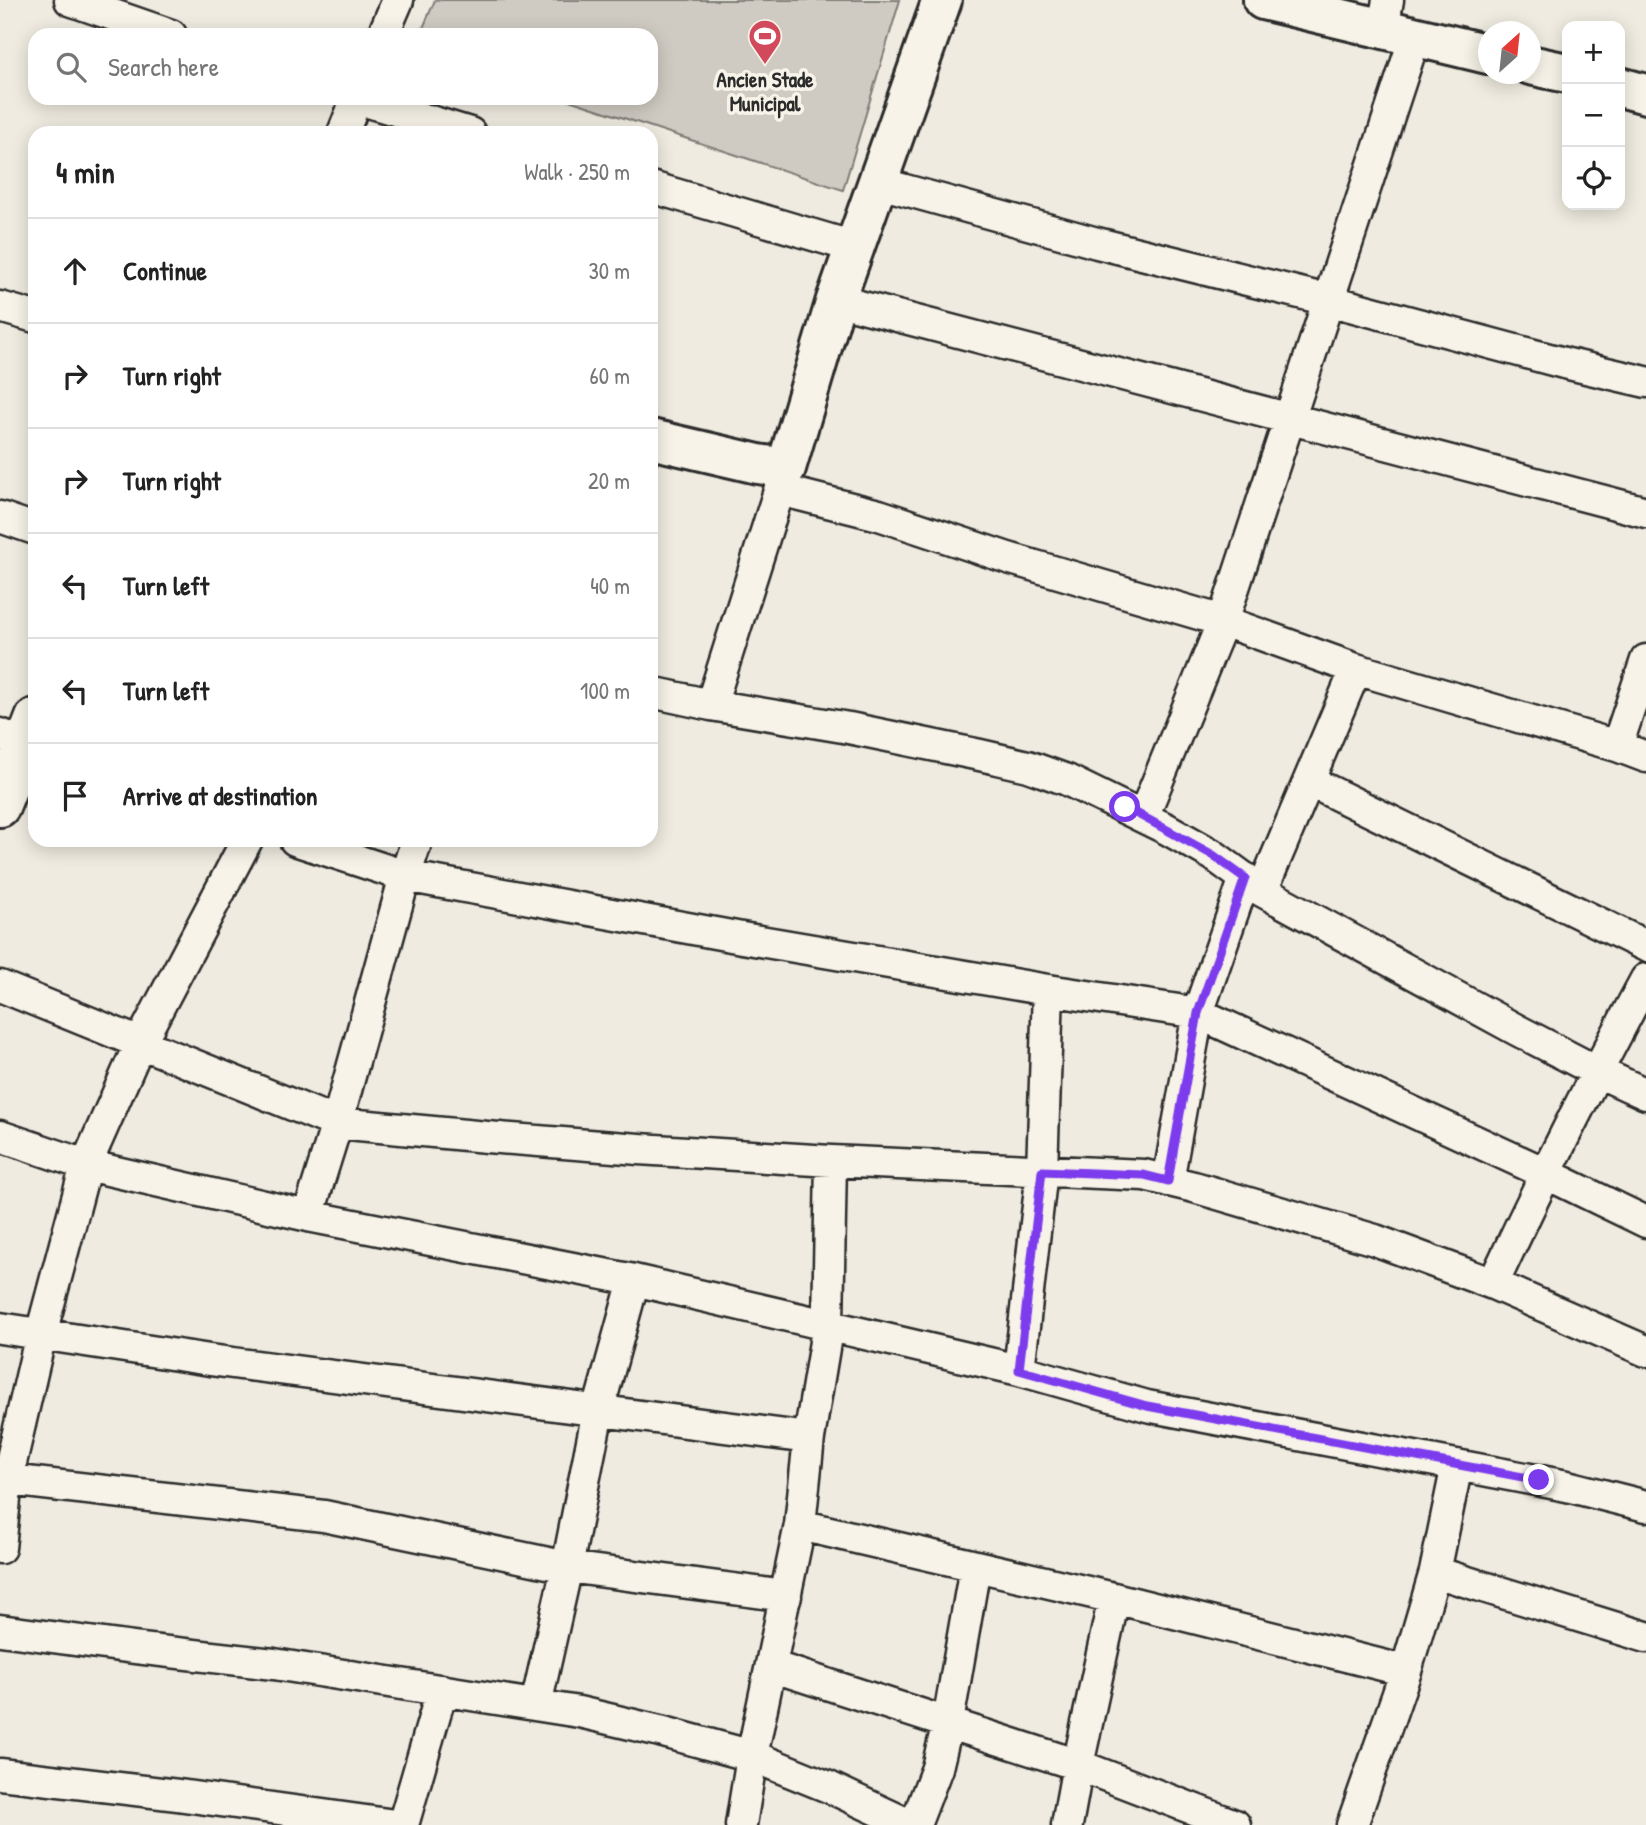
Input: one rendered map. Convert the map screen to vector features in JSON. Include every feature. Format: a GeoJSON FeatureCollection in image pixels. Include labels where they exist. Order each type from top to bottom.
{"type":"FeatureCollection","features":[{"type":"Feature","properties":{"kind":"street"},"geometry":{"type":"LineString","coordinates":[[70,0],[151,28]]}},
{"type":"Feature","properties":{"kind":"street"},"geometry":{"type":"LineString","coordinates":[[386,28],[398,0]]}},
{"type":"Feature","properties":{"kind":"street"},"geometry":{"type":"LineString","coordinates":[[711,705],[783,479],[836,300],[942,0]]}},
{"type":"Feature","properties":{"kind":"street"},"geometry":{"type":"LineString","coordinates":[[1263,0],[1395,22],[1478,50]]}},
{"type":"Feature","properties":{"kind":"street"},"geometry":{"type":"LineString","coordinates":[[1143,817],[1223,621],[1328,300],[1395,22]]}},
{"type":"Feature","properties":{"kind":"street"},"geometry":{"type":"LineString","coordinates":[[1541,68],[1562,73]]}},
{"type":"Feature","properties":{"kind":"street"},"geometry":{"type":"LineString","coordinates":[[1625,88],[1646,94]]}},
{"type":"Feature","properties":{"kind":"street"},"geometry":{"type":"LineString","coordinates":[[346,126],[353,105]]}},
{"type":"Feature","properties":{"kind":"street"},"geometry":{"type":"LineString","coordinates":[[379,105],[447,126]]}},
{"type":"Feature","properties":{"kind":"street"},"geometry":{"type":"LineString","coordinates":[[876,182],[1097,243],[1646,382]]}},
{"type":"Feature","properties":{"kind":"street"},"geometry":{"type":"LineString","coordinates":[[658,189],[854,247]]}},
{"type":"Feature","properties":{"kind":"street"},"geometry":{"type":"LineString","coordinates":[[836,300],[1646,512]]}},
{"type":"Feature","properties":{"kind":"street"},"geometry":{"type":"LineString","coordinates":[[0,307],[28,315]]}},
{"type":"Feature","properties":{"kind":"street"},"geometry":{"type":"LineString","coordinates":[[658,441],[758,464],[783,479],[879,515],[1008,558],[1223,621],[1356,669],[1617,746],[1646,757]]}},
{"type":"Feature","properties":{"kind":"street"},"geometry":{"type":"LineString","coordinates":[[0,517],[28,527]]}},
{"type":"Feature","properties":{"kind":"street"},"geometry":{"type":"LineString","coordinates":[[1617,746],[1646,660]]}},
{"type":"Feature","properties":{"kind":"street"},"geometry":{"type":"LineString","coordinates":[[1168,1181],[1198,1013],[1254,885],[1309,781],[1356,669]]}},
{"type":"Feature","properties":{"kind":"street"},"geometry":{"type":"LineString","coordinates":[[658,694],[849,728],[1028,766],[1068,780],[1213,855],[1254,885],[1517,1030],[1646,1094]]}},
{"type":"Feature","properties":{"kind":"street"},"geometry":{"type":"LineString","coordinates":[[0,807],[24,736]]}},
{"type":"Feature","properties":{"kind":"street"},"geometry":{"type":"LineString","coordinates":[[1309,781],[1646,946]]}},
{"type":"Feature","properties":{"kind":"street"},"geometry":{"type":"LineString","coordinates":[[0,1548],[4,1480],[86,1164],[140,1043],[243,847]]}},
{"type":"Feature","properties":{"kind":"street"},"geometry":{"type":"LineString","coordinates":[[316,847],[405,876],[742,938],[1198,1013],[1646,1222]]}},
{"type":"Feature","properties":{"kind":"street"},"geometry":{"type":"LineString","coordinates":[[308,1216],[415,847]]}},
{"type":"Feature","properties":{"kind":"street"},"geometry":{"type":"LineString","coordinates":[[1493,1284],[1596,1071],[1646,979]]}},
{"type":"Feature","properties":{"kind":"street"},"geometry":{"type":"LineString","coordinates":[[0,986],[337,1123],[542,1141],[831,1161],[1144,1175],[1375,1240],[1493,1284],[1646,1351]]}},
{"type":"Feature","properties":{"kind":"street"},"geometry":{"type":"LineString","coordinates":[[1019,1370],[1042,1171],[1048,990]]}},
{"type":"Feature","properties":{"kind":"street"},"geometry":{"type":"LineString","coordinates":[[0,1136],[86,1164],[308,1216],[634,1280],[828,1324],[1019,1370],[1147,1406],[1567,1486],[1646,1506]]}},
{"type":"Feature","properties":{"kind":"street"},"geometry":{"type":"LineString","coordinates":[[741,1825],[752,1756],[800,1525],[809,1438],[828,1324],[831,1161]]}},
{"type":"Feature","properties":{"kind":"street"},"geometry":{"type":"LineString","coordinates":[[536,1705],[598,1411],[634,1280]]}},
{"type":"Feature","properties":{"kind":"street"},"geometry":{"type":"LineString","coordinates":[[0,1328],[210,1360],[809,1438]]}},
{"type":"Feature","properties":{"kind":"street"},"geometry":{"type":"LineString","coordinates":[[1352,1825],[1406,1671],[1434,1572],[1457,1465]]}},
{"type":"Feature","properties":{"kind":"street"},"geometry":{"type":"LineString","coordinates":[[4,1480],[324,1516],[567,1567],[786,1596]]}},
{"type":"Feature","properties":{"kind":"street"},"geometry":{"type":"LineString","coordinates":[[800,1525],[1114,1598],[1406,1671]]}},
{"type":"Feature","properties":{"kind":"street"},"geometry":{"type":"LineString","coordinates":[[0,1630],[274,1664],[579,1712],[752,1756],[913,1825],[937,1768],[948,1722],[975,1567]]}},
{"type":"Feature","properties":{"kind":"street"},"geometry":{"type":"LineString","coordinates":[[1434,1572],[1646,1637]]}},
{"type":"Feature","properties":{"kind":"street"},"geometry":{"type":"LineString","coordinates":[[1067,1825],[1114,1598]]}},
{"type":"Feature","properties":{"kind":"street"},"geometry":{"type":"LineString","coordinates":[[771,1666],[1078,1765],[1235,1825]]}},
{"type":"Feature","properties":{"kind":"street"},"geometry":{"type":"LineString","coordinates":[[403,1825],[442,1690]]}},
{"type":"Feature","properties":{"kind":"street"},"geometry":{"type":"LineString","coordinates":[[0,1774],[395,1825]]}},
{"type":"Feature","properties":{"kind":"shaded area","name":"Ancien Stade Municipal"},"geometry":{"type":"Polygon","coordinates":[[[435,0],[900,0],[843,190],[658,129],[658,126],[648,126],[584,105],[658,105],[658,28],[423,28],[435,0]]]}},
{"type":"Feature","properties":{"kind":"place","name":"Ancien Stade Municipal"},"geometry":{"type":"Point","coordinates":[765,66]}},
{"type":"Feature","properties":{"kind":"route"},"geometry":{"type":"LineString","coordinates":[[1125,807],[1213,855],[1245,878],[1198,1013],[1168,1181],[1144,1175],[1042,1171],[1019,1370],[1147,1406],[1539,1480]]}}]}
